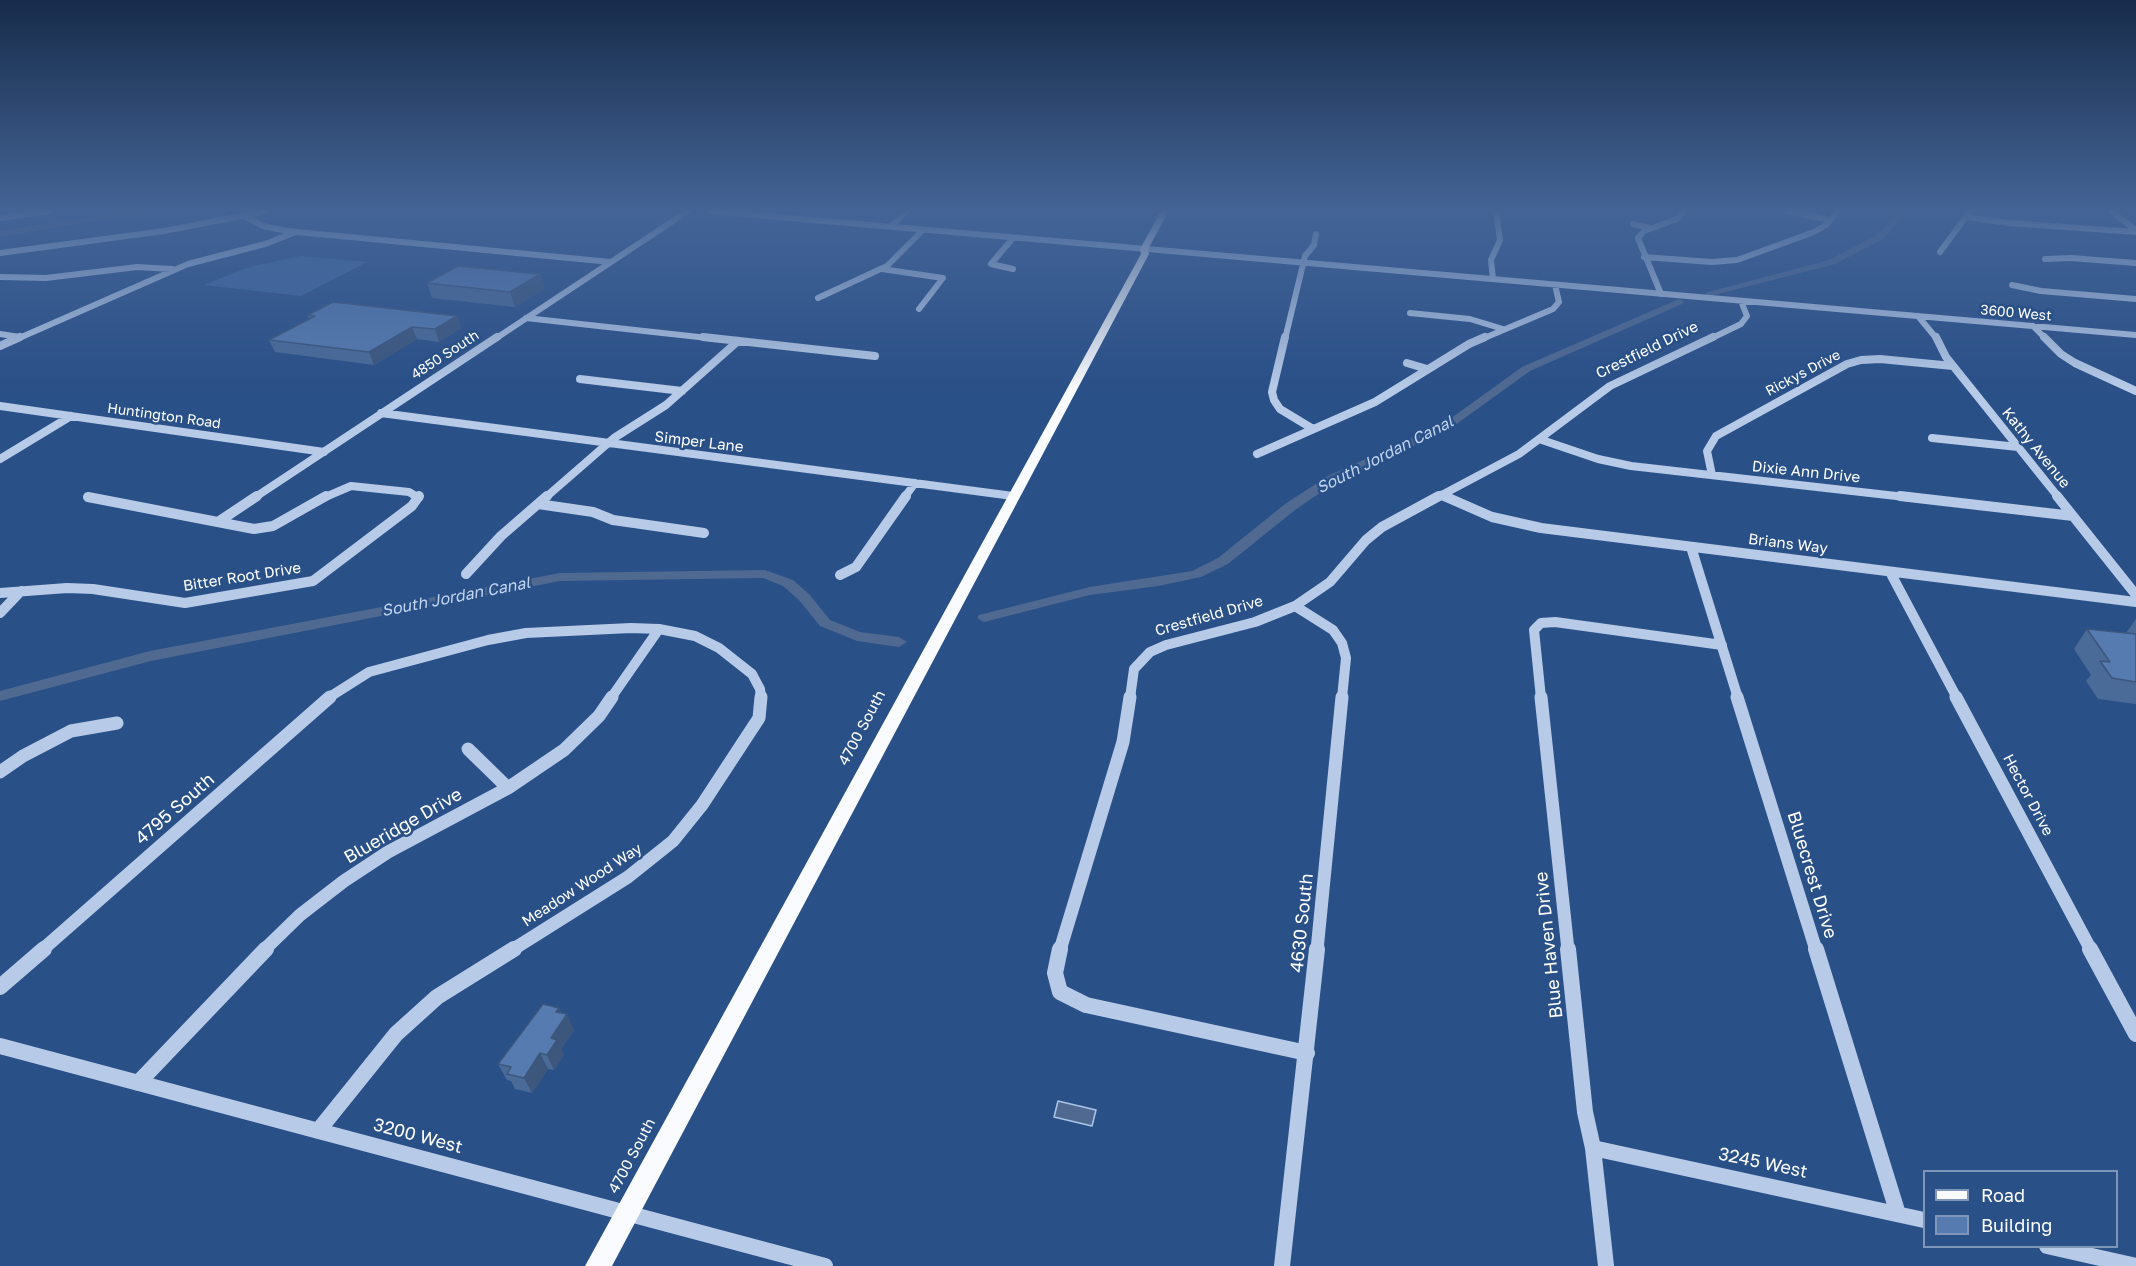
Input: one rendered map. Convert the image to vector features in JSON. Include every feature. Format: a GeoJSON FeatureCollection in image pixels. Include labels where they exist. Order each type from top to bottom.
{"type":"FeatureCollection","features":[{"type":"Feature","properties":{"kind":"main road","name":"4700 South"},"geometry":{"type":"LineString","coordinates":[[598,1266],[1136,270]]}},
{"type":"Feature","properties":{"kind":"street"},"geometry":{"type":"LineString","coordinates":[[0,277],[46,278],[112,270]]}},
{"type":"Feature","properties":{"kind":"street"},"geometry":{"type":"LineString","coordinates":[[0,346],[175,270]]}},
{"type":"Feature","properties":{"kind":"street","name":"4850 South"},"geometry":{"type":"LineString","coordinates":[[218,522],[599,270]]}},
{"type":"Feature","properties":{"kind":"street"},"geometry":{"type":"LineString","coordinates":[[818,298],[880,270]]}},
{"type":"Feature","properties":{"kind":"street"},"geometry":{"type":"LineString","coordinates":[[888,270],[942,279],[942,282],[919,309]]}},
{"type":"Feature","properties":{"kind":"street"},"geometry":{"type":"LineString","coordinates":[[1302,270],[1272,396],[1285,413],[1313,429]]}},
{"type":"Feature","properties":{"kind":"street","name":"3600 West"},"geometry":{"type":"LineString","coordinates":[[1388,270],[2136,335]]}},
{"type":"Feature","properties":{"kind":"street"},"geometry":{"type":"LineString","coordinates":[[1492,270],[1493,279]]}},
{"type":"Feature","properties":{"kind":"street"},"geometry":{"type":"LineString","coordinates":[[1650,270],[1661,294]]}},
{"type":"Feature","properties":{"kind":"street"},"geometry":{"type":"LineString","coordinates":[[1257,454],[1375,402],[1469,344],[1556,307],[1559,299],[1555,285]]}},
{"type":"Feature","properties":{"kind":"street"},"geometry":{"type":"LineString","coordinates":[[2012,285],[2041,291],[2136,299]]}},
{"type":"Feature","properties":{"kind":"street","name":"Crestfield Drive"},"geometry":{"type":"LineString","coordinates":[[1307,1053],[1086,1005],[1060,992],[1054,973],[1121,750],[1132,675],[1138,663],[1150,652],[1166,645],[1255,622],[1295,606],[1330,582],[1374,533],[1519,454],[1610,386],[1741,324],[1747,316],[1742,301]]}},
{"type":"Feature","properties":{"kind":"street"},"geometry":{"type":"LineString","coordinates":[[1410,313],[1476,320],[1503,329]]}},
{"type":"Feature","properties":{"kind":"street","name":"Kathy Avenue"},"geometry":{"type":"LineString","coordinates":[[1918,316],[1953,366],[2136,595]]}},
{"type":"Feature","properties":{"kind":"street"},"geometry":{"type":"LineString","coordinates":[[526,318],[875,356]]}},
{"type":"Feature","properties":{"kind":"street"},"geometry":{"type":"LineString","coordinates":[[2033,326],[2061,354],[2075,363],[2136,391]]}},
{"type":"Feature","properties":{"kind":"street"},"geometry":{"type":"LineString","coordinates":[[0,334],[21,337]]}},
{"type":"Feature","properties":{"kind":"street"},"geometry":{"type":"LineString","coordinates":[[466,574],[501,536],[607,444],[630,426],[658,411],[738,341]]}},
{"type":"Feature","properties":{"kind":"street","name":"Rickys Drive"},"geometry":{"type":"LineString","coordinates":[[1712,475],[1707,451],[1716,436],[1847,364],[1874,359],[1953,366]]}},
{"type":"Feature","properties":{"kind":"street"},"geometry":{"type":"LineString","coordinates":[[1407,363],[1427,369]]}},
{"type":"Feature","properties":{"kind":"street"},"geometry":{"type":"LineString","coordinates":[[580,379],[682,391]]}},
{"type":"Feature","properties":{"kind":"street","name":"Huntington Road"},"geometry":{"type":"LineString","coordinates":[[0,406],[324,452]]}},
{"type":"Feature","properties":{"kind":"street","name":"Simper Lane"},"geometry":{"type":"LineString","coordinates":[[381,413],[1013,496]]}},
{"type":"Feature","properties":{"kind":"street"},"geometry":{"type":"LineString","coordinates":[[0,459],[71,416]]}},
{"type":"Feature","properties":{"kind":"street"},"geometry":{"type":"LineString","coordinates":[[1932,438],[2018,447]]}},
{"type":"Feature","properties":{"kind":"street","name":"Dixie Ann Drive"},"geometry":{"type":"LineString","coordinates":[[1539,439],[1587,456],[1620,464],[2073,516]]}},
{"type":"Feature","properties":{"kind":"street"},"geometry":{"type":"LineString","coordinates":[[840,575],[856,567],[915,483]]}},
{"type":"Feature","properties":{"kind":"street","name":"Bitter Root Drive"},"geometry":{"type":"LineString","coordinates":[[0,593],[93,589],[185,603],[297,584],[313,580],[323,574],[412,506],[420,497],[417,494],[366,486],[351,486],[334,492],[282,521],[264,528],[246,528],[218,522]]}},
{"type":"Feature","properties":{"kind":"street","name":"Brians Way"},"geometry":{"type":"LineString","coordinates":[[1441,495],[1484,514],[1521,525],[2136,602]]}},
{"type":"Feature","properties":{"kind":"street"},"geometry":{"type":"LineString","coordinates":[[88,497],[218,522]]}},
{"type":"Feature","properties":{"kind":"street"},"geometry":{"type":"LineString","coordinates":[[538,504],[593,512],[613,520],[704,533]]}},
{"type":"Feature","properties":{"kind":"street","name":"Bluecrest Drive"},"geometry":{"type":"LineString","coordinates":[[1691,547],[1898,1214]]}},
{"type":"Feature","properties":{"kind":"street","name":"Hector Drive"},"geometry":{"type":"LineString","coordinates":[[1890,572],[2129,1010],[2136,1034]]}},
{"type":"Feature","properties":{"kind":"street"},"geometry":{"type":"LineString","coordinates":[[0,612],[21,591]]}},
{"type":"Feature","properties":{"kind":"street","name":"4630 South"},"geometry":{"type":"LineString","coordinates":[[1282,1266],[1300,1088],[1307,1053],[1346,658],[1342,643],[1333,630],[1295,606]]}},
{"type":"Feature","properties":{"kind":"street","name":"Blue Haven Drive"},"geometry":{"type":"LineString","coordinates":[[1606,1266],[1593,1148],[1585,1112],[1533,635],[1534,630],[1541,623],[1562,623],[1722,645]]}},
{"type":"Feature","properties":{"kind":"street","name":"Meadow Wood Way"},"geometry":{"type":"LineString","coordinates":[[318,1131],[382,1049],[409,1020],[437,997],[651,861],[691,820],[723,775],[759,718],[762,703],[757,681],[740,663],[708,641],[659,629],[631,628],[526,633],[488,640],[380,668]]}},
{"type":"Feature","properties":{"kind":"street","name":"Blueridge Drive"},"geometry":{"type":"LineString","coordinates":[[138,1083],[300,915],[344,881],[388,852],[508,788],[556,756],[583,733],[611,700],[659,629]]}},
{"type":"Feature","properties":{"kind":"street","name":"4795 South"},"geometry":{"type":"LineString","coordinates":[[0,987],[333,694],[352,681],[380,668]]}},
{"type":"Feature","properties":{"kind":"street"},"geometry":{"type":"LineString","coordinates":[[0,772],[23,756],[71,730],[117,723]]}},
{"type":"Feature","properties":{"kind":"street"},"geometry":{"type":"LineString","coordinates":[[468,749],[508,788]]}},
{"type":"Feature","properties":{"kind":"street","name":"3200 West"},"geometry":{"type":"LineString","coordinates":[[0,1046],[825,1266]]}},
{"type":"Feature","properties":{"kind":"street","name":"3245 West"},"geometry":{"type":"LineString","coordinates":[[1593,1148],[1923,1220]]}},
{"type":"Feature","properties":{"kind":"street"},"geometry":{"type":"LineString","coordinates":[[2056,1248],[2136,1266]]}},
{"type":"Feature","properties":{"kind":"shaded area"},"geometry":{"type":"Polygon","coordinates":[[[241,270],[351,270],[301,296],[204,285],[241,270]]]}},
{"type":"Feature","properties":{"kind":"shaded area"},"geometry":{"type":"Polygon","coordinates":[[[1058,1101],[1096,1110],[1092,1126],[1054,1117],[1058,1101]]]}},
{"type":"Feature","properties":{"kind":"building"},"geometry":{"type":"Polygon","coordinates":[[[451,270],[500,270],[540,274],[510,292],[427,283],[451,270]]]}},
{"type":"Feature","properties":{"kind":"building"},"geometry":{"type":"Polygon","coordinates":[[[333,302],[457,316],[435,329],[412,327],[369,352],[269,340],[315,316],[308,315],[333,302]]]}},
{"type":"Feature","properties":{"kind":"building"},"geometry":{"type":"Polygon","coordinates":[[[2087,629],[2136,634],[2136,682],[2112,678],[2100,661],[2110,662],[2087,629]]]}},
{"type":"Feature","properties":{"kind":"building"},"geometry":{"type":"Polygon","coordinates":[[[543,1004],[559,1008],[556,1012],[567,1014],[551,1038],[557,1040],[547,1055],[540,1053],[524,1078],[507,1074],[511,1067],[498,1064],[543,1004]]]}},
{"type":"Feature","properties":{"kind":"waterway","name":"South Jordan Canal"},"geometry":{"type":"LineString","coordinates":[[1710,293],[1800,270]]}},
{"type":"Feature","properties":{"kind":"waterway","name":"South Jordan Canal"},"geometry":{"type":"LineString","coordinates":[[984,618],[1090,591],[1158,582],[1196,574],[1223,561],[1290,507],[1332,479],[1447,426],[1526,369],[1679,302]]}},
{"type":"Feature","properties":{"kind":"waterway","name":"South Jordan Canal"},"geometry":{"type":"LineString","coordinates":[[0,696],[150,656],[560,577],[765,574],[788,583],[804,597],[825,623],[857,636],[899,642]]}}]}
